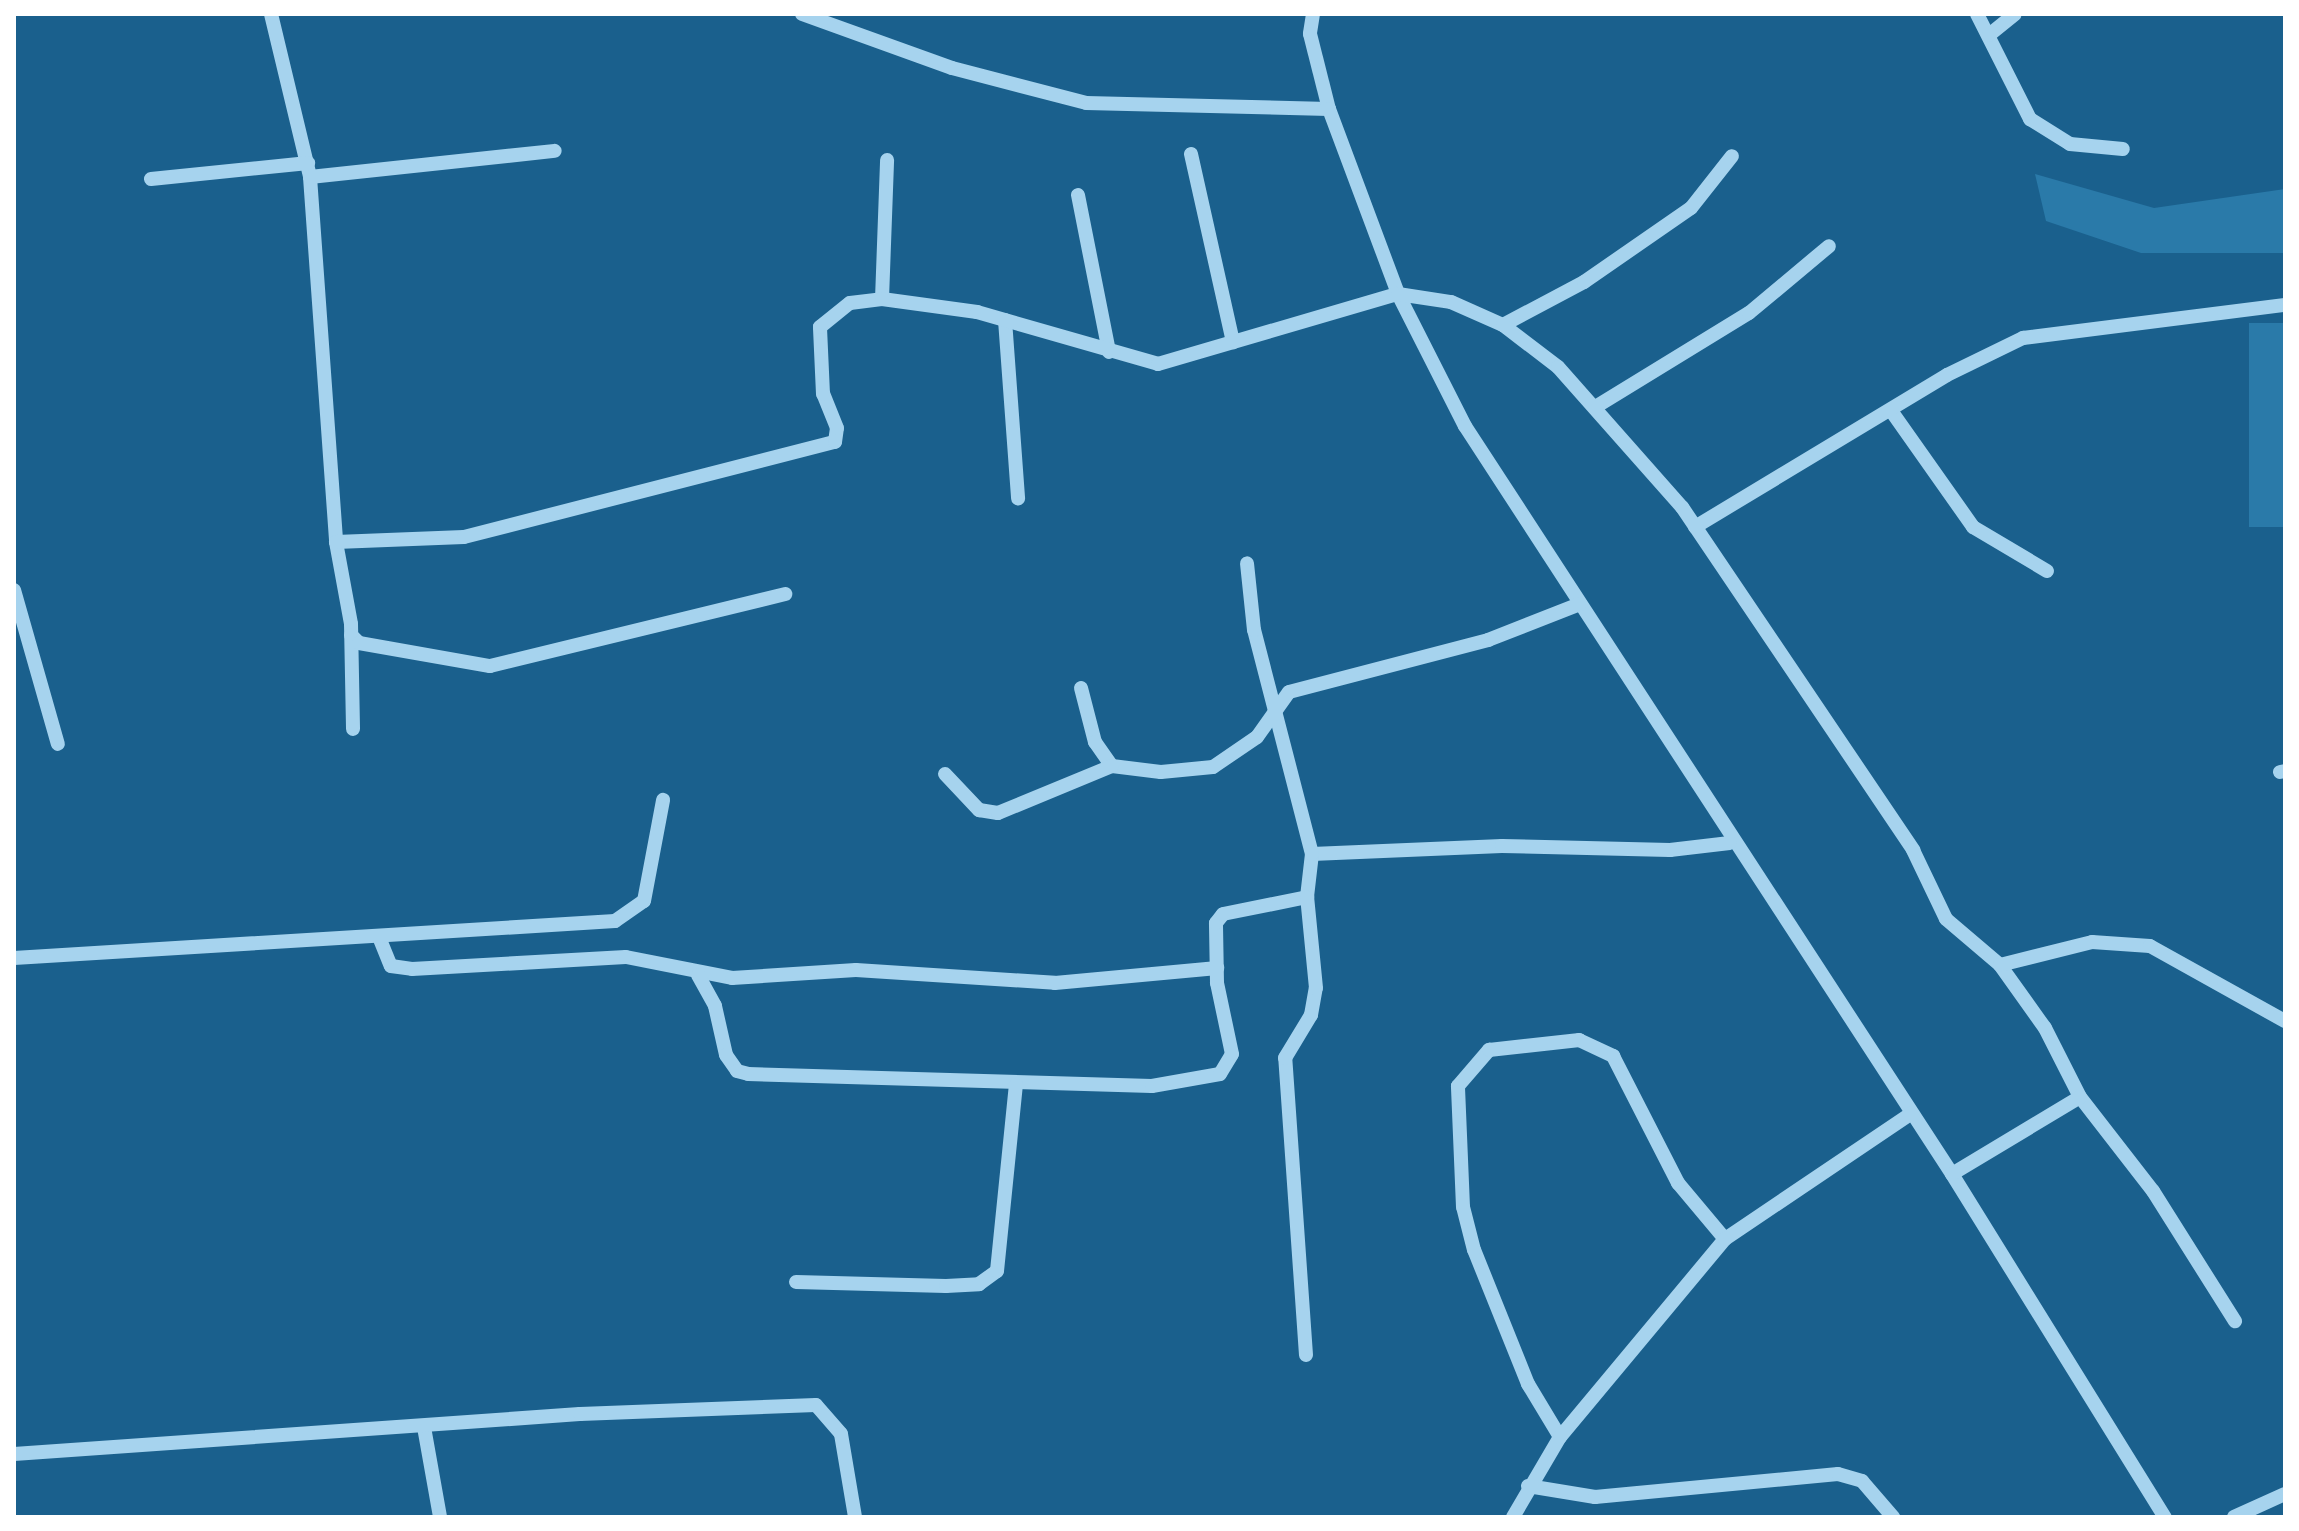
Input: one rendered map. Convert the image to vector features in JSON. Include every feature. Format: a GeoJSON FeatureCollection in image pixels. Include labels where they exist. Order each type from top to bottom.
{"type":"FeatureCollection","features":[{"type":"Feature","properties":{"kind":"street"},"geometry":{"type":"LineString","coordinates":[[271,14],[309,170],[336,542],[351,635],[353,729]]}},
{"type":"Feature","properties":{"kind":"street"},"geometry":{"type":"LineString","coordinates":[[802,14],[952,68],[1086,103],[1329,109]]}},
{"type":"Feature","properties":{"kind":"street"},"geometry":{"type":"LineString","coordinates":[[1313,14],[1310,34],[1329,109],[1398,294],[1465,426],[1730,843],[1952,1174],[2165,1517]]}},
{"type":"Feature","properties":{"kind":"street"},"geometry":{"type":"LineString","coordinates":[[1977,14],[2030,119],[2070,144],[2123,149]]}},
{"type":"Feature","properties":{"kind":"street"},"geometry":{"type":"LineString","coordinates":[[1989,35],[2015,14]]}},
{"type":"Feature","properties":{"kind":"street"},"geometry":{"type":"LineString","coordinates":[[151,179],[555,151]]}},
{"type":"Feature","properties":{"kind":"street"},"geometry":{"type":"LineString","coordinates":[[1191,154],[1233,342]]}},
{"type":"Feature","properties":{"kind":"street"},"geometry":{"type":"LineString","coordinates":[[1503,325],[1584,282],[1691,208],[1732,156]]}},
{"type":"Feature","properties":{"kind":"street"},"geometry":{"type":"LineString","coordinates":[[882,299],[887,160]]}},
{"type":"Feature","properties":{"kind":"street"},"geometry":{"type":"LineString","coordinates":[[1078,195],[1109,352]]}},
{"type":"Feature","properties":{"kind":"street"},"geometry":{"type":"LineString","coordinates":[[1597,406],[1749,313],[1829,246]]}},
{"type":"Feature","properties":{"kind":"street"},"geometry":{"type":"LineString","coordinates":[[336,542],[464,537],[835,442],[837,428],[823,394],[820,327],[839,308],[882,299],[1005,320],[1158,364],[1398,294],[1451,302],[1503,325],[1597,406],[1695,527],[1913,850],[1946,919],[2000,965],[2045,1028],[2080,1097],[2153,1191],[2235,1321]]}},
{"type":"Feature","properties":{"kind":"street"},"geometry":{"type":"LineString","coordinates":[[1695,527],[2023,338],[2285,305]]}},
{"type":"Feature","properties":{"kind":"street"},"geometry":{"type":"LineString","coordinates":[[1005,320],[1018,499]]}},
{"type":"Feature","properties":{"kind":"street"},"geometry":{"type":"LineString","coordinates":[[1892,412],[1973,527],[2047,571]]}},
{"type":"Feature","properties":{"kind":"street"},"geometry":{"type":"LineString","coordinates":[[1247,563],[1273,710],[1312,854],[1307,897],[1316,988],[1311,1015],[1285,1058],[1306,1355]]}},
{"type":"Feature","properties":{"kind":"street"},"geometry":{"type":"LineString","coordinates":[[14,590],[58,744]]}},
{"type":"Feature","properties":{"kind":"street"},"geometry":{"type":"LineString","coordinates":[[351,635],[359,643],[490,666],[785,594]]}},
{"type":"Feature","properties":{"kind":"street"},"geometry":{"type":"LineString","coordinates":[[945,774],[979,810],[998,813],[1112,766],[1161,772],[1213,767],[1250,743],[1289,692],[1310,684],[1488,640],[1580,604]]}},
{"type":"Feature","properties":{"kind":"street"},"geometry":{"type":"LineString","coordinates":[[1081,688],[1095,742],[1112,766]]}},
{"type":"Feature","properties":{"kind":"street"},"geometry":{"type":"LineString","coordinates":[[14,958],[379,937],[629,917],[644,901],[663,800]]}},
{"type":"Feature","properties":{"kind":"street"},"geometry":{"type":"LineString","coordinates":[[1312,854],[1502,846],[1670,850],[1730,843]]}},
{"type":"Feature","properties":{"kind":"street"},"geometry":{"type":"LineString","coordinates":[[698,975],[737,1071],[1016,1085],[1152,1086],[1220,1074],[1232,1054],[1217,968],[1216,923],[1223,914],[1307,897]]}},
{"type":"Feature","properties":{"kind":"street"},"geometry":{"type":"LineString","coordinates":[[379,937],[391,966],[412,969],[626,957],[698,975],[856,970],[1055,983],[1217,968]]}},
{"type":"Feature","properties":{"kind":"street"},"geometry":{"type":"LineString","coordinates":[[2000,965],[2092,942],[2150,946],[2285,1021]]}},
{"type":"Feature","properties":{"kind":"street"},"geometry":{"type":"LineString","coordinates":[[1560,1437],[1528,1384],[1474,1250],[1463,1207],[1458,1086],[1489,1050],[1579,1040],[1613,1056],[1678,1183],[1725,1239]]}},
{"type":"Feature","properties":{"kind":"street"},"geometry":{"type":"LineString","coordinates":[[796,1282],[946,1286],[979,1284],[997,1271],[1016,1085]]}},
{"type":"Feature","properties":{"kind":"street"},"geometry":{"type":"LineString","coordinates":[[1952,1174],[2080,1097]]}},
{"type":"Feature","properties":{"kind":"street"},"geometry":{"type":"LineString","coordinates":[[1513,1517],[1528,1486],[1560,1437],[1725,1239],[1912,1113]]}},
{"type":"Feature","properties":{"kind":"street"},"geometry":{"type":"LineString","coordinates":[[14,1454],[735,1404],[816,1405],[841,1434],[855,1517]]}},
{"type":"Feature","properties":{"kind":"street"},"geometry":{"type":"LineString","coordinates":[[424,1427],[440,1517]]}},
{"type":"Feature","properties":{"kind":"street"},"geometry":{"type":"LineString","coordinates":[[1528,1486],[1595,1497],[1838,1474],[1869,1487],[1893,1517]]}},
{"type":"Feature","properties":{"kind":"street"},"geometry":{"type":"LineString","coordinates":[[2234,1517],[2285,1494]]}},
{"type":"Feature","properties":{"kind":"shaded area"},"geometry":{"type":"Polygon","coordinates":[[[2035,174],[2154,208],[2285,189],[2285,253],[2141,253],[2046,221],[2035,174]]]}},
{"type":"Feature","properties":{"kind":"shaded area"},"geometry":{"type":"Polygon","coordinates":[[[2249,323],[2285,323],[2285,527],[2249,527],[2249,323]]]}}]}
